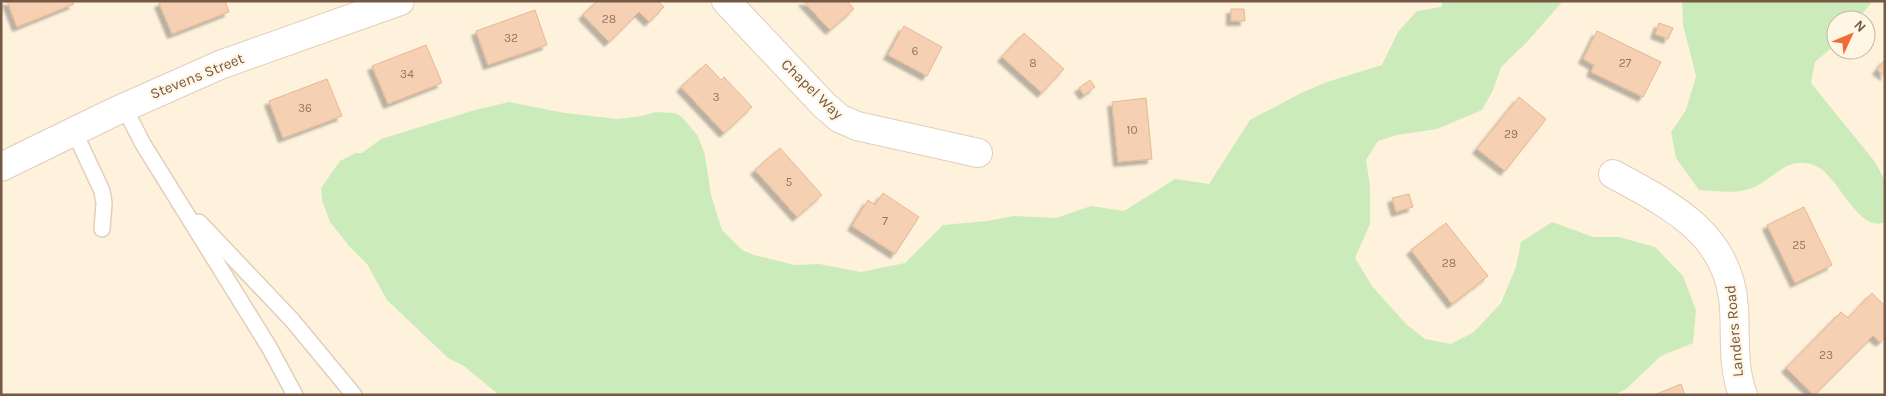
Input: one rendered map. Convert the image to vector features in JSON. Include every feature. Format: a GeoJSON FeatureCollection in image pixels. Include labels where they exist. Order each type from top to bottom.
{"type":"FeatureCollection","features":[{"type":"Feature","properties":{"kind":"street","name":"Stevens Street"},"geometry":{"type":"LineString","coordinates":[[1,167],[124,107],[220,65],[400,1]]}},
{"type":"Feature","properties":{"kind":"street","name":"Chapel Way"},"geometry":{"type":"LineString","coordinates":[[726,1],[824,106],[839,118],[866,129],[978,153]]}},
{"type":"Feature","properties":{"kind":"street","name":"Landers Road"},"geometry":{"type":"LineString","coordinates":[[1613,174],[1672,207],[1706,236],[1716,249],[1725,268],[1733,294],[1735,320],[1733,345],[1736,368],[1743,395]]}},
{"type":"Feature","properties":{"kind":"lane"},"geometry":{"type":"LineString","coordinates":[[124,107],[143,144],[269,347],[295,395]]}},
{"type":"Feature","properties":{"kind":"lane"},"geometry":{"type":"LineString","coordinates":[[74,131],[102,191],[104,203],[102,229]]}},
{"type":"Feature","properties":{"kind":"lane"},"geometry":{"type":"LineString","coordinates":[[170,186],[193,216],[292,320],[354,395]]}},
{"type":"Feature","properties":{"kind":"green space"},"geometry":{"type":"Polygon","coordinates":[[[1443,1],[1563,1],[1527,42],[1501,67],[1493,90],[1482,110],[1437,129],[1397,135],[1378,141],[1366,160],[1370,186],[1370,224],[1355,258],[1372,286],[1406,324],[1425,339],[1451,344],[1474,332],[1501,303],[1516,267],[1521,242],[1552,222],[1593,237],[1619,237],[1655,247],[1683,276],[1696,310],[1693,343],[1661,356],[1626,389],[1614,395],[499,395],[464,366],[448,358],[387,300],[367,264],[349,246],[330,222],[322,200],[321,188],[340,161],[356,153],[362,153],[381,139],[475,110],[509,102],[565,113],[617,119],[656,112],[675,113],[682,117],[698,136],[705,155],[711,195],[722,230],[742,250],[754,255],[795,265],[819,264],[861,272],[905,263],[943,225],[987,221],[1014,216],[1056,218],[1091,206],[1124,211],[1175,179],[1209,184],[1250,120],[1299,94],[1327,82],[1382,65],[1398,32],[1417,11],[1441,7],[1443,1]]]}},
{"type":"Feature","properties":{"kind":"green space"},"geometry":{"type":"Polygon","coordinates":[[[1682,1],[1873,1],[1865,10],[1826,10],[1826,53],[1815,62],[1811,83],[1875,162],[1885,181],[1885,222],[1876,224],[1867,220],[1858,213],[1826,173],[1818,167],[1807,163],[1789,165],[1758,185],[1743,191],[1699,190],[1676,158],[1671,132],[1686,110],[1696,76],[1683,25],[1682,1]]]}},
{"type":"Feature","properties":{"kind":"building"},"geometry":{"type":"Polygon","coordinates":[[[7,1],[72,1],[74,4],[17,27],[7,1]]]}},
{"type":"Feature","properties":{"kind":"building"},"geometry":{"type":"Polygon","coordinates":[[[163,1],[225,1],[229,12],[172,34],[159,3],[163,1]]]}},
{"type":"Feature","properties":{"kind":"building"},"geometry":{"type":"Polygon","coordinates":[[[597,1],[658,1],[664,7],[649,22],[639,12],[609,42],[583,15],[597,1]]]}},
{"type":"Feature","properties":{"kind":"building"},"geometry":{"type":"Polygon","coordinates":[[[803,1],[847,1],[854,9],[830,30],[803,1]]]}},
{"type":"Feature","properties":{"kind":"building"},"geometry":{"type":"Polygon","coordinates":[[[1231,9],[1244,9],[1245,21],[1231,21],[1231,9]]]}},
{"type":"Feature","properties":{"kind":"building"},"geometry":{"type":"Polygon","coordinates":[[[535,10],[547,45],[488,65],[476,31],[535,10]]]}},
{"type":"Feature","properties":{"kind":"building"},"geometry":{"type":"Polygon","coordinates":[[[1659,23],[1673,28],[1668,39],[1655,34],[1659,23]]]}},
{"type":"Feature","properties":{"kind":"building"},"geometry":{"type":"Polygon","coordinates":[[[904,26],[942,47],[927,76],[888,55],[904,26]]]}},
{"type":"Feature","properties":{"kind":"building"},"geometry":{"type":"Polygon","coordinates":[[[1597,31],[1661,62],[1643,97],[1591,72],[1594,65],[1583,59],[1597,31]]]}},
{"type":"Feature","properties":{"kind":"building"},"geometry":{"type":"Polygon","coordinates":[[[1024,33],[1064,69],[1042,93],[1002,57],[1024,33]]]}},
{"type":"Feature","properties":{"kind":"building"},"geometry":{"type":"Polygon","coordinates":[[[426,45],[442,83],[388,104],[372,66],[426,45]]]}},
{"type":"Feature","properties":{"kind":"building"},"geometry":{"type":"Polygon","coordinates":[[[1885,59],[1885,76],[1877,70],[1885,59]]]}},
{"type":"Feature","properties":{"kind":"building"},"geometry":{"type":"Polygon","coordinates":[[[706,64],[721,80],[724,77],[752,107],[724,133],[681,87],[706,64]]]}},
{"type":"Feature","properties":{"kind":"building"},"geometry":{"type":"Polygon","coordinates":[[[327,79],[342,116],[283,138],[269,101],[327,79]]]}},
{"type":"Feature","properties":{"kind":"building"},"geometry":{"type":"Polygon","coordinates":[[[1090,80],[1095,87],[1084,95],[1079,88],[1090,80]]]}},
{"type":"Feature","properties":{"kind":"building"},"geometry":{"type":"Polygon","coordinates":[[[1519,97],[1546,119],[1505,171],[1477,149],[1519,97]]]}},
{"type":"Feature","properties":{"kind":"building"},"geometry":{"type":"Polygon","coordinates":[[[1146,98],[1152,159],[1118,162],[1112,102],[1146,98]]]}},
{"type":"Feature","properties":{"kind":"building"},"geometry":{"type":"Polygon","coordinates":[[[780,148],[822,195],[797,217],[755,170],[780,148]]]}},
{"type":"Feature","properties":{"kind":"building"},"geometry":{"type":"Polygon","coordinates":[[[883,193],[919,217],[895,254],[852,226],[868,200],[875,205],[883,193]]]}},
{"type":"Feature","properties":{"kind":"building"},"geometry":{"type":"Polygon","coordinates":[[[1409,194],[1413,207],[1396,212],[1392,198],[1409,194]]]}},
{"type":"Feature","properties":{"kind":"building"},"geometry":{"type":"Polygon","coordinates":[[[1804,207],[1832,265],[1795,283],[1767,225],[1804,207]]]}},
{"type":"Feature","properties":{"kind":"building"},"geometry":{"type":"Polygon","coordinates":[[[1446,223],[1488,276],[1452,304],[1411,250],[1446,223]]]}},
{"type":"Feature","properties":{"kind":"building"},"geometry":{"type":"Polygon","coordinates":[[[1872,293],[1885,306],[1885,338],[1880,342],[1873,336],[1814,395],[1786,368],[1841,312],[1848,318],[1872,293]]]}},
{"type":"Feature","properties":{"kind":"building"},"geometry":{"type":"Polygon","coordinates":[[[1681,384],[1685,395],[1654,395],[1681,384]]]}}]}
